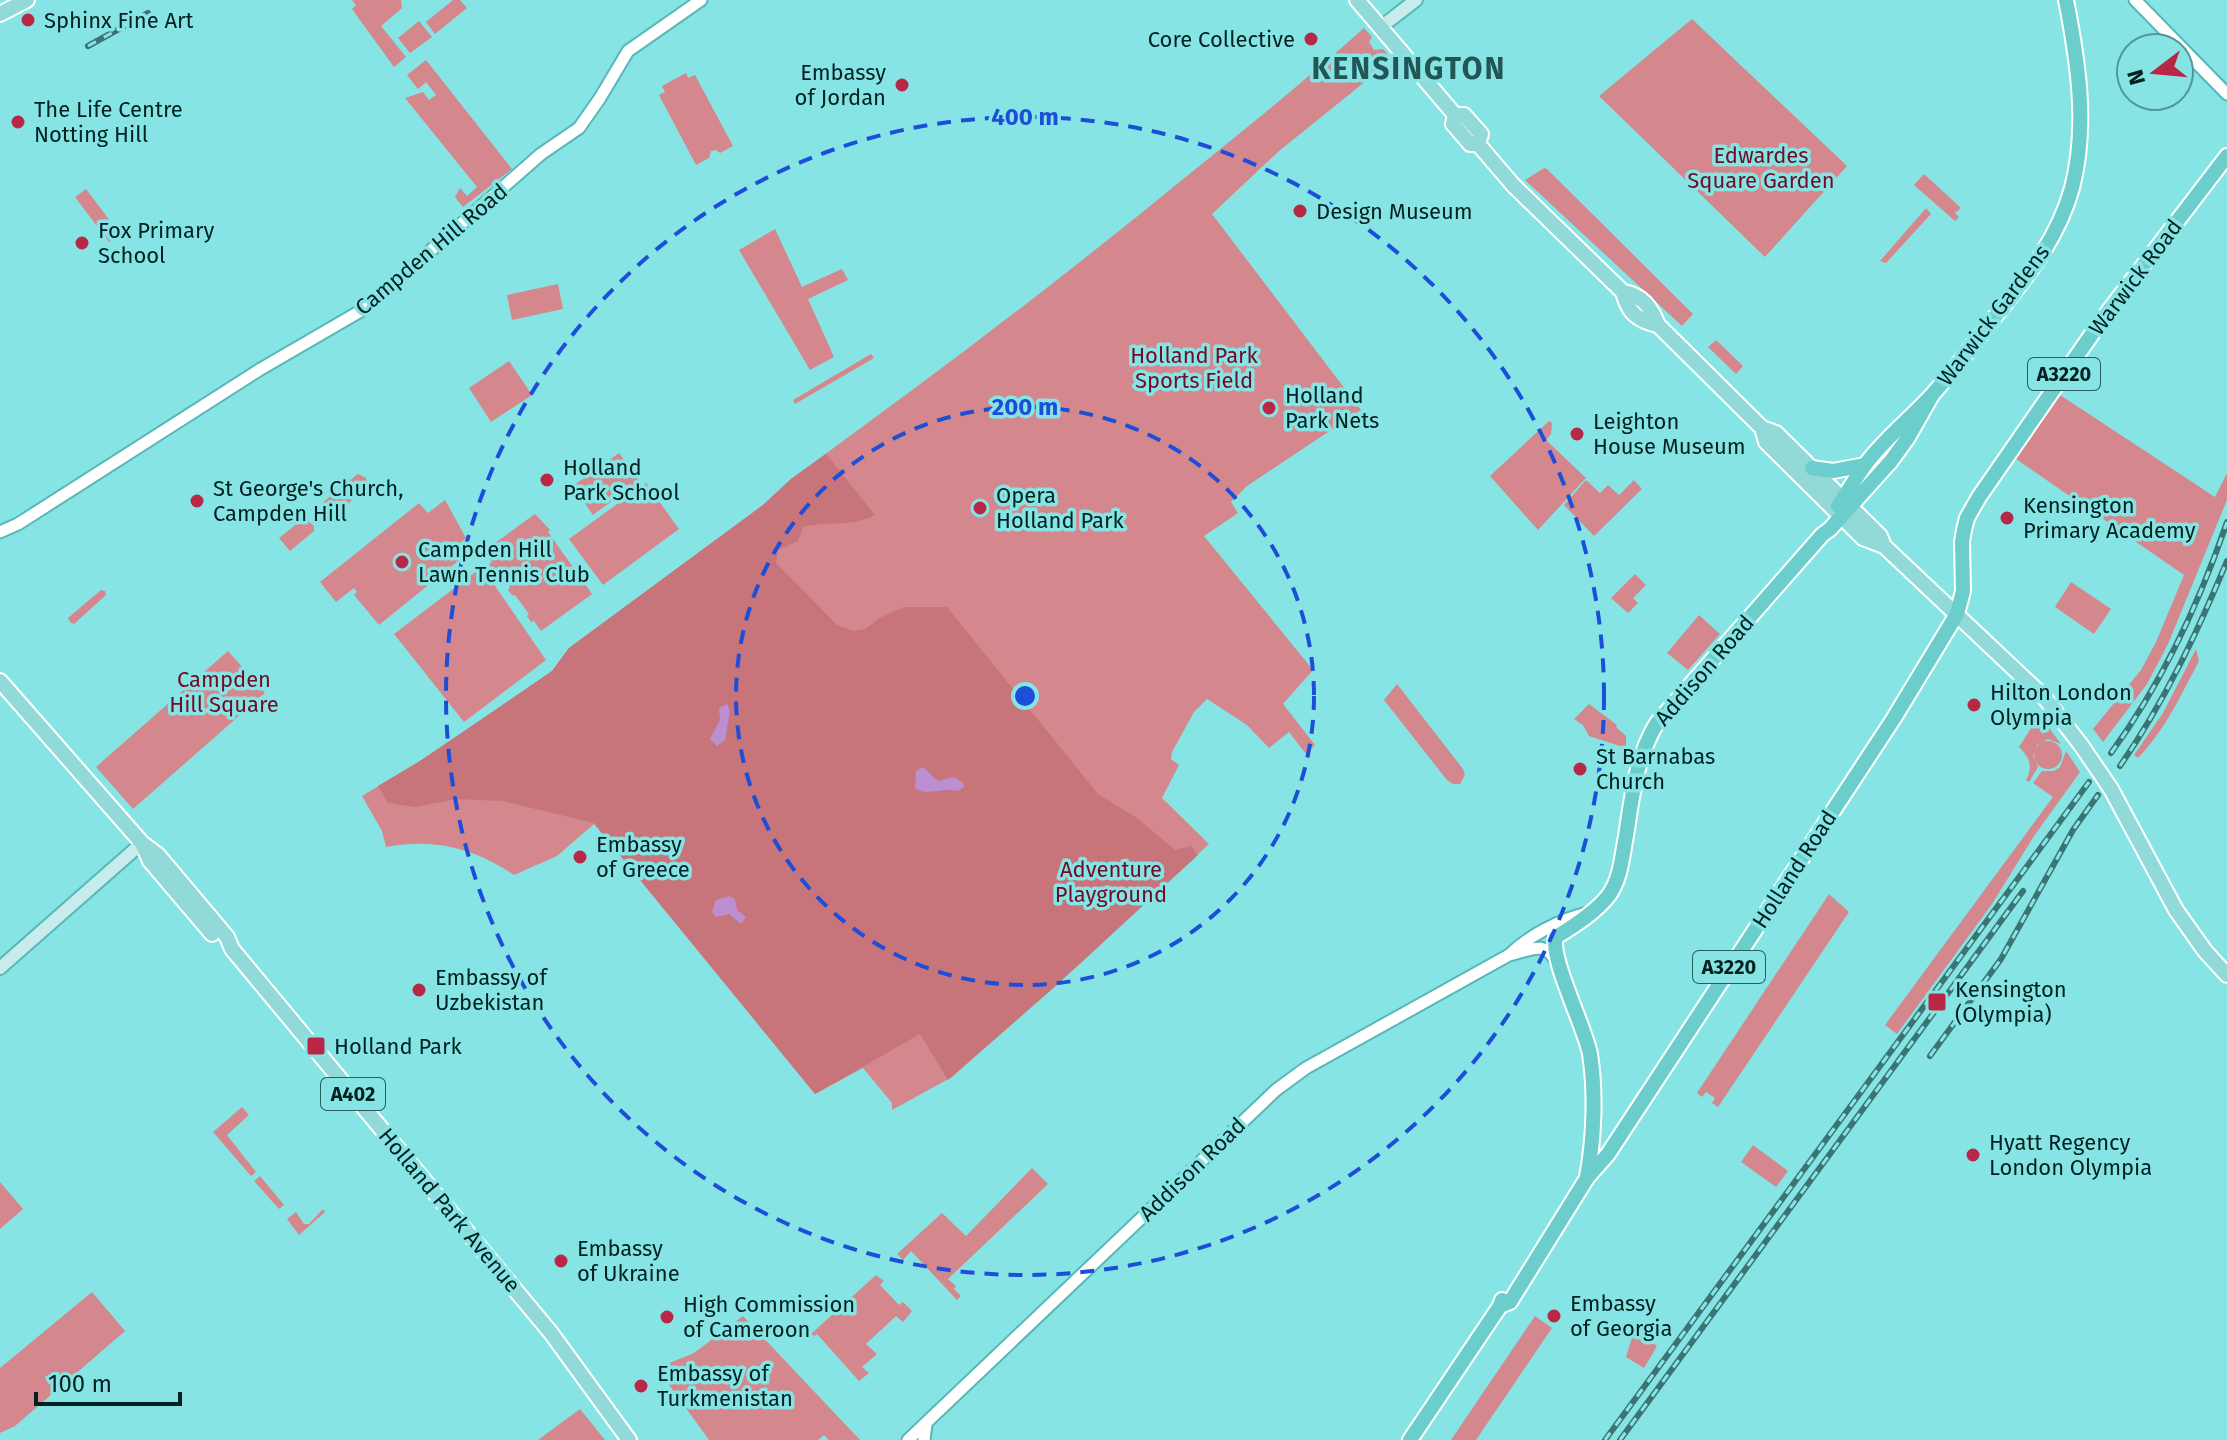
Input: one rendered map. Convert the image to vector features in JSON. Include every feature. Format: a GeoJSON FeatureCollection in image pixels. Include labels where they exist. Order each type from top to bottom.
{"type":"FeatureCollection","features":[{"type":"Feature","properties":{"kind":"highway","name":"Warwick Gardens"},"geometry":{"type":"LineString","coordinates":[[1842,508],[1865,465],[1932,395],[2037,262],[2067,204],[2076,160],[2080,105],[2066,0]]}},
{"type":"Feature","properties":{"kind":"highway","name":"Warwick Road"},"geometry":{"type":"LineString","coordinates":[[1957,614],[1963,591],[1962,542],[1967,518],[1979,497],[2101,321],[2227,156]]}},
{"type":"Feature","properties":{"kind":"highway","name":"Warwick Gardens"},"geometry":{"type":"LineString","coordinates":[[1842,508],[1891,461],[1932,395]]}},
{"type":"Feature","properties":{"kind":"highway"},"geometry":{"type":"LineString","coordinates":[[1812,468],[1833,471],[1865,465]]}},
{"type":"Feature","properties":{"kind":"highway","name":"Addison Road"},"geometry":{"type":"LineString","coordinates":[[1558,963],[1554,946],[1556,937],[1574,926],[1609,895],[1618,876],[1635,778],[1646,743],[1657,723],[1824,533],[1842,508]]}},
{"type":"Feature","properties":{"kind":"highway","name":"Holland Road"},"geometry":{"type":"LineString","coordinates":[[1410,1440],[1500,1306],[1510,1302],[1587,1178],[1605,1159],[1894,718],[1957,614]]}},
{"type":"Feature","properties":{"kind":"highway","name":"A3220"},"geometry":{"type":"LineString","coordinates":[[1558,963],[1579,1016],[1590,1055],[1592,1129],[1587,1178]]}},
{"type":"Feature","properties":{"kind":"highway"},"geometry":{"type":"LineString","coordinates":[[1592,1129],[1598,1136],[1608,1137],[1623,1130]]}},
{"type":"Feature","properties":{"kind":"main road"},"geometry":{"type":"LineString","coordinates":[[0,14],[27,0]]}},
{"type":"Feature","properties":{"kind":"main road"},"geometry":{"type":"LineString","coordinates":[[1357,0],[1455,115],[1453,124],[1470,144],[1478,144],[1513,185],[1623,292],[1636,294],[1652,310],[1658,325],[1762,428],[1776,433],[1812,468],[1863,538],[1884,546],[2044,697],[2115,795],[2170,900],[2194,936],[2227,975]]}},
{"type":"Feature","properties":{"kind":"main road"},"geometry":{"type":"LineString","coordinates":[[1381,27],[1416,0]]}},
{"type":"Feature","properties":{"kind":"main road"},"geometry":{"type":"LineString","coordinates":[[1762,428],[1766,442],[1842,508]]}},
{"type":"Feature","properties":{"kind":"main road","name":"Holland Park Avenue"},"geometry":{"type":"LineString","coordinates":[[0,681],[142,843],[163,860],[227,937],[232,949],[551,1333],[629,1440]]}},
{"type":"Feature","properties":{"kind":"main road"},"geometry":{"type":"LineString","coordinates":[[0,968],[142,843]]}},
{"type":"Feature","properties":{"kind":"street","name":"Campden Hill Road"},"geometry":{"type":"LineString","coordinates":[[0,532],[18,524],[259,370],[364,309],[541,154],[579,128],[628,51],[701,0]]}},
{"type":"Feature","properties":{"kind":"street"},"geometry":{"type":"LineString","coordinates":[[2135,0],[2227,94]]}},
{"type":"Feature","properties":{"kind":"street","name":"Addison Road"},"geometry":{"type":"LineString","coordinates":[[908,1440],[1276,1090],[1306,1068],[1509,955],[1521,944],[1569,917],[1588,913]]}},
{"type":"Feature","properties":{"kind":"street","name":"Addison Road"},"geometry":{"type":"LineString","coordinates":[[1509,955],[1541,947],[1548,950],[1558,963]]}},
{"type":"Feature","properties":{"kind":"street"},"geometry":{"type":"LineString","coordinates":[[924,1440],[926,1424]]}},
{"type":"Feature","properties":{"kind":"green space"},"geometry":{"type":"Polygon","coordinates":[[[352,0],[401,0],[402,8],[381,26],[406,57],[394,67],[352,9],[356,5],[352,0]]]}},
{"type":"Feature","properties":{"kind":"green space"},"geometry":{"type":"Polygon","coordinates":[[[453,0],[460,0],[467,8],[435,34],[426,22],[453,0]]]}},
{"type":"Feature","properties":{"kind":"green space","name":"Edwardes Square Garden"},"geometry":{"type":"Polygon","coordinates":[[[1692,19],[1847,166],[1765,257],[1599,96],[1692,19]]]}},
{"type":"Feature","properties":{"kind":"green space"},"geometry":{"type":"Polygon","coordinates":[[[419,21],[432,37],[410,53],[398,38],[419,21]]]}},
{"type":"Feature","properties":{"kind":"green space"},"geometry":{"type":"Polygon","coordinates":[[[1364,28],[1372,37],[1369,42],[1374,50],[1383,49],[1392,60],[1279,151],[1212,214],[1361,410],[1247,486],[1231,502],[1238,513],[1204,536],[1313,670],[1283,704],[1315,745],[1306,754],[1289,732],[1269,748],[1247,725],[1207,699],[1194,712],[1172,752],[1171,759],[1179,765],[1162,798],[1209,844],[952,1077],[892,1110],[892,1103],[863,1068],[815,1094],[594,824],[557,856],[514,875],[484,858],[453,848],[421,844],[386,847],[382,831],[362,796],[420,761],[552,671],[569,648],[763,505],[791,479],[1038,295],[1251,124],[1364,28]]]}},
{"type":"Feature","properties":{"kind":"green space"},"geometry":{"type":"Polygon","coordinates":[[[426,60],[512,169],[463,207],[455,197],[460,188],[467,196],[477,187],[405,98],[423,92],[429,100],[436,95],[426,82],[418,89],[407,75],[426,60]]]}},
{"type":"Feature","properties":{"kind":"green space"},"geometry":{"type":"Polygon","coordinates":[[[686,73],[688,78],[695,75],[733,146],[720,153],[711,151],[709,158],[696,165],[659,95],[665,92],[662,86],[686,73]]]}},
{"type":"Feature","properties":{"kind":"green space"},"geometry":{"type":"Polygon","coordinates":[[[1544,168],[1693,314],[1682,326],[1525,180],[1544,168]]]}},
{"type":"Feature","properties":{"kind":"green space"},"geometry":{"type":"Polygon","coordinates":[[[1924,174],[1961,208],[1955,213],[1959,217],[1955,221],[1914,185],[1924,174]]]}},
{"type":"Feature","properties":{"kind":"green space"},"geometry":{"type":"Polygon","coordinates":[[[86,189],[120,234],[109,242],[75,197],[86,189]]]}},
{"type":"Feature","properties":{"kind":"green space"},"geometry":{"type":"Polygon","coordinates":[[[1926,208],[1931,214],[1886,263],[1880,261],[1926,208]]]}},
{"type":"Feature","properties":{"kind":"green space"},"geometry":{"type":"Polygon","coordinates":[[[775,229],[802,287],[842,269],[848,280],[808,299],[834,357],[810,370],[739,250],[775,229]]]}},
{"type":"Feature","properties":{"kind":"green space"},"geometry":{"type":"Polygon","coordinates":[[[558,284],[563,309],[512,320],[507,295],[558,284]]]}},
{"type":"Feature","properties":{"kind":"green space"},"geometry":{"type":"Polygon","coordinates":[[[1716,340],[1743,366],[1736,374],[1708,347],[1716,340]]]}},
{"type":"Feature","properties":{"kind":"green space"},"geometry":{"type":"Polygon","coordinates":[[[871,354],[874,358],[795,404],[793,400],[871,354]]]}},
{"type":"Feature","properties":{"kind":"green space"},"geometry":{"type":"Polygon","coordinates":[[[509,361],[532,395],[491,422],[469,388],[509,361]]]}},
{"type":"Feature","properties":{"kind":"green space"},"geometry":{"type":"Polygon","coordinates":[[[2060,395],[2215,497],[2227,473],[2227,500],[2168,644],[2147,684],[2103,742],[2093,729],[2141,670],[2184,575],[2016,459],[2060,395]]]}},
{"type":"Feature","properties":{"kind":"green space"},"geometry":{"type":"Polygon","coordinates":[[[1549,421],[1552,423],[1551,434],[1546,440],[1586,478],[1538,530],[1490,476],[1549,421]]]}},
{"type":"Feature","properties":{"kind":"green space"},"geometry":{"type":"Polygon","coordinates":[[[619,453],[639,481],[593,515],[573,486],[619,453]]]}},
{"type":"Feature","properties":{"kind":"green space","name":"Adventure Playground"},"geometry":{"type":"Polygon","coordinates":[[[826,454],[875,515],[848,523],[803,527],[798,541],[778,550],[776,563],[837,625],[853,631],[865,629],[904,607],[947,607],[1098,794],[1137,818],[1175,850],[1191,846],[1198,855],[948,1080],[920,1034],[815,1094],[594,823],[503,801],[456,799],[415,807],[388,803],[378,786],[552,671],[569,648],[763,505],[791,479],[826,454]]]}},
{"type":"Feature","properties":{"kind":"green space"},"geometry":{"type":"Polygon","coordinates":[[[358,474],[366,478],[369,486],[328,520],[322,521],[316,508],[358,474]]]}},
{"type":"Feature","properties":{"kind":"green space"},"geometry":{"type":"Polygon","coordinates":[[[1586,480],[1600,493],[1608,485],[1619,495],[1634,480],[1642,489],[1594,536],[1564,505],[1586,480]]]}},
{"type":"Feature","properties":{"kind":"green space"},"geometry":{"type":"Polygon","coordinates":[[[646,483],[679,529],[603,585],[569,539],[646,483]]]}},
{"type":"Feature","properties":{"kind":"green space","name":"Campden Hill Lawn Tennis Club"},"geometry":{"type":"Polygon","coordinates":[[[445,500],[466,538],[456,547],[463,557],[379,625],[354,595],[357,592],[354,588],[336,602],[320,582],[419,503],[428,513],[445,500]]]}},
{"type":"Feature","properties":{"kind":"green space"},"geometry":{"type":"Polygon","coordinates":[[[535,514],[550,530],[548,532],[592,594],[541,631],[508,590],[510,587],[497,569],[494,571],[489,564],[492,562],[484,551],[535,514]]]}},
{"type":"Feature","properties":{"kind":"green space"},"geometry":{"type":"Polygon","coordinates":[[[304,518],[314,526],[314,531],[290,551],[279,538],[304,518]]]}},
{"type":"Feature","properties":{"kind":"green space"},"geometry":{"type":"Polygon","coordinates":[[[482,567],[546,660],[464,722],[394,634],[482,567]]]}},
{"type":"Feature","properties":{"kind":"green space"},"geometry":{"type":"Polygon","coordinates":[[[1635,574],[1646,585],[1633,598],[1638,603],[1628,613],[1611,598],[1635,574]]]}},
{"type":"Feature","properties":{"kind":"green space"},"geometry":{"type":"Polygon","coordinates":[[[2071,582],[2111,609],[2094,634],[2055,607],[2071,582]]]}},
{"type":"Feature","properties":{"kind":"green space"},"geometry":{"type":"Polygon","coordinates":[[[101,590],[106,595],[74,624],[70,622],[68,618],[101,590]]]}},
{"type":"Feature","properties":{"kind":"green space"},"geometry":{"type":"Polygon","coordinates":[[[1699,615],[1720,634],[1688,670],[1667,653],[1699,615]]]}},
{"type":"Feature","properties":{"kind":"green space"},"geometry":{"type":"Polygon","coordinates":[[[2196,649],[2199,661],[2186,687],[2164,724],[2138,758],[2134,755],[2163,713],[2196,649]]]}},
{"type":"Feature","properties":{"kind":"green space","name":"Campden Hill Square"},"geometry":{"type":"Polygon","coordinates":[[[228,651],[265,693],[133,809],[96,767],[228,651]]]}},
{"type":"Feature","properties":{"kind":"green space"},"geometry":{"type":"Polygon","coordinates":[[[1397,684],[1463,769],[1465,775],[1460,784],[1447,780],[1384,700],[1397,684]]]}},
{"type":"Feature","properties":{"kind":"green space"},"geometry":{"type":"Polygon","coordinates":[[[1589,704],[1617,725],[1626,736],[1626,748],[1589,736],[1583,725],[1574,719],[1589,704]]]}},
{"type":"Feature","properties":{"kind":"green space"},"geometry":{"type":"Polygon","coordinates":[[[2036,720],[2043,720],[2061,744],[2048,739],[2037,745],[2033,756],[2038,767],[2029,782],[2026,780],[2029,762],[2019,747],[2036,720]]]}},
{"type":"Feature","properties":{"kind":"green space"},"geometry":{"type":"Polygon","coordinates":[[[2048,741],[2058,745],[2062,755],[2058,765],[2048,769],[2038,765],[2034,755],[2038,745],[2048,741]]]}},
{"type":"Feature","properties":{"kind":"green space"},"geometry":{"type":"Polygon","coordinates":[[[2066,751],[2080,772],[2034,836],[1992,904],[1897,1034],[1885,1025],[2053,797],[2033,783],[2042,771],[2054,771],[2060,767],[2066,751]]]}},
{"type":"Feature","properties":{"kind":"green space"},"geometry":{"type":"Polygon","coordinates":[[[1829,894],[1849,912],[1718,1107],[1712,1103],[1715,1098],[1706,1092],[1702,1097],[1697,1093],[1829,894]]]}},
{"type":"Feature","properties":{"kind":"green space"},"geometry":{"type":"Polygon","coordinates":[[[242,1107],[249,1115],[227,1135],[256,1172],[251,1176],[213,1132],[242,1107]]]}},
{"type":"Feature","properties":{"kind":"green space"},"geometry":{"type":"Polygon","coordinates":[[[1753,1145],[1788,1171],[1776,1187],[1741,1162],[1753,1145]]]}},
{"type":"Feature","properties":{"kind":"green space"},"geometry":{"type":"Polygon","coordinates":[[[1032,1168],[1048,1184],[948,1279],[961,1296],[957,1300],[911,1251],[903,1260],[897,1254],[942,1213],[966,1236],[1032,1168]]]}},
{"type":"Feature","properties":{"kind":"green space"},"geometry":{"type":"Polygon","coordinates":[[[260,1176],[284,1205],[279,1209],[254,1181],[260,1176]]]}},
{"type":"Feature","properties":{"kind":"green space"},"geometry":{"type":"Polygon","coordinates":[[[0,1182],[23,1209],[0,1229],[0,1182]]]}},
{"type":"Feature","properties":{"kind":"green space"},"geometry":{"type":"Polygon","coordinates":[[[323,1209],[325,1212],[299,1235],[287,1219],[296,1212],[304,1224],[309,1224],[323,1209]]]}},
{"type":"Feature","properties":{"kind":"green space"},"geometry":{"type":"Polygon","coordinates":[[[876,1275],[884,1281],[880,1285],[899,1305],[903,1302],[912,1311],[903,1322],[896,1316],[866,1344],[877,1354],[862,1367],[869,1373],[859,1381],[817,1334],[811,1334],[876,1275]]]}},
{"type":"Feature","properties":{"kind":"green space"},"geometry":{"type":"Polygon","coordinates":[[[92,1292],[125,1331],[15,1426],[0,1433],[0,1368],[92,1292]]]}},
{"type":"Feature","properties":{"kind":"green space"},"geometry":{"type":"Polygon","coordinates":[[[743,1316],[860,1440],[829,1440],[824,1435],[818,1440],[709,1440],[657,1368],[694,1353],[743,1316]]]}},
{"type":"Feature","properties":{"kind":"green space"},"geometry":{"type":"Polygon","coordinates":[[[1535,1316],[1552,1328],[1476,1440],[1451,1440],[1535,1316]]]}},
{"type":"Feature","properties":{"kind":"green space"},"geometry":{"type":"Polygon","coordinates":[[[1634,1331],[1657,1346],[1644,1368],[1626,1357],[1634,1331]]]}},
{"type":"Feature","properties":{"kind":"green space"},"geometry":{"type":"Polygon","coordinates":[[[580,1409],[605,1440],[538,1440],[580,1409]]]}},
{"type":"Feature","properties":{"kind":"shaded area"},"geometry":{"type":"Polygon","coordinates":[[[727,704],[730,710],[725,740],[717,746],[710,739],[720,720],[719,708],[727,704]]]}},
{"type":"Feature","properties":{"kind":"shaded area"},"geometry":{"type":"Polygon","coordinates":[[[923,767],[938,781],[954,777],[964,787],[958,791],[919,791],[915,788],[916,771],[923,767]]]}},
{"type":"Feature","properties":{"kind":"shaded area"},"geometry":{"type":"Polygon","coordinates":[[[729,896],[735,899],[737,910],[746,917],[741,924],[729,914],[716,917],[712,912],[716,900],[729,896]]]}},
{"type":"Feature","properties":{"kind":"railway"},"geometry":{"type":"LineString","coordinates":[[88,46],[148,13]]}},
{"type":"Feature","properties":{"kind":"railway"},"geometry":{"type":"LineString","coordinates":[[2111,753],[2147,699],[2178,642],[2227,522]]}},
{"type":"Feature","properties":{"kind":"railway"},"geometry":{"type":"LineString","coordinates":[[2120,766],[2179,666],[2227,561]]}},
{"type":"Feature","properties":{"kind":"railway"},"geometry":{"type":"LineString","coordinates":[[1605,1440],[2089,782]]}},
{"type":"Feature","properties":{"kind":"railway"},"geometry":{"type":"LineString","coordinates":[[1930,1056],[2001,959],[2073,830],[2098,795]]}},
{"type":"Feature","properties":{"kind":"railway"},"geometry":{"type":"LineString","coordinates":[[1620,1440],[2023,891]]}},
{"type":"Feature","properties":{"kind":"place","name":"Sphinx Fine Art"},"geometry":{"type":"Point","coordinates":[28,20]}},
{"type":"Feature","properties":{"kind":"place","name":"Core Collective"},"geometry":{"type":"Point","coordinates":[1311,39]}},
{"type":"Feature","properties":{"kind":"place","name":"Embassy of Jordan"},"geometry":{"type":"Point","coordinates":[902,85]}},
{"type":"Feature","properties":{"kind":"place","name":"The Life Centre Notting Hill"},"geometry":{"type":"Point","coordinates":[18,122]}},
{"type":"Feature","properties":{"kind":"place","name":"Design Museum"},"geometry":{"type":"Point","coordinates":[1300,211]}},
{"type":"Feature","properties":{"kind":"place","name":"Fox Primary School"},"geometry":{"type":"Point","coordinates":[82,243]}},
{"type":"Feature","properties":{"kind":"place","name":"Holland Park Nets"},"geometry":{"type":"Point","coordinates":[1269,408]}},
{"type":"Feature","properties":{"kind":"place","name":"Leighton House Museum"},"geometry":{"type":"Point","coordinates":[1577,434]}},
{"type":"Feature","properties":{"kind":"place","name":"Holland Park School"},"geometry":{"type":"Point","coordinates":[547,480]}},
{"type":"Feature","properties":{"kind":"place","name":"St George's Church, Campden Hill"},"geometry":{"type":"Point","coordinates":[197,501]}},
{"type":"Feature","properties":{"kind":"place","name":"Opera Holland Park"},"geometry":{"type":"Point","coordinates":[980,508]}},
{"type":"Feature","properties":{"kind":"place","name":"Kensington Primary Academy"},"geometry":{"type":"Point","coordinates":[2007,518]}},
{"type":"Feature","properties":{"kind":"place","name":"Campden Hill Lawn Tennis Club"},"geometry":{"type":"Point","coordinates":[402,562]}},
{"type":"Feature","properties":{"kind":"place","name":"Hilton London Olympia"},"geometry":{"type":"Point","coordinates":[1974,705]}},
{"type":"Feature","properties":{"kind":"place","name":"St Barnabas Church"},"geometry":{"type":"Point","coordinates":[1580,769]}},
{"type":"Feature","properties":{"kind":"place","name":"Embassy of Greece"},"geometry":{"type":"Point","coordinates":[580,857]}},
{"type":"Feature","properties":{"kind":"place","name":"Embassy of Uzbekistan"},"geometry":{"type":"Point","coordinates":[419,990]}},
{"type":"Feature","properties":{"kind":"place","name":"Kensington (Olympia)"},"geometry":{"type":"Point","coordinates":[1937,1002]}},
{"type":"Feature","properties":{"kind":"place","name":"Holland Park"},"geometry":{"type":"Point","coordinates":[316,1046]}},
{"type":"Feature","properties":{"kind":"place","name":"Hyatt Regency London Olympia"},"geometry":{"type":"Point","coordinates":[1973,1155]}},
{"type":"Feature","properties":{"kind":"place","name":"Embassy of Ukraine"},"geometry":{"type":"Point","coordinates":[561,1261]}},
{"type":"Feature","properties":{"kind":"place","name":"Embassy of Georgia"},"geometry":{"type":"Point","coordinates":[1554,1316]}},
{"type":"Feature","properties":{"kind":"place","name":"High Commission of Cameroon"},"geometry":{"type":"Point","coordinates":[667,1317]}},
{"type":"Feature","properties":{"kind":"place","name":"Embassy of Turkmenistan"},"geometry":{"type":"Point","coordinates":[641,1386]}},
{"type":"Feature","properties":{"kind":"district","name":"KENSINGTON"},"geometry":{"type":"Point","coordinates":[1409,69]}},
{"type":"Feature","properties":{"kind":"park label","name":"Holland Park Sports Field"},"geometry":{"type":"Point","coordinates":[1194,368]}}]}
